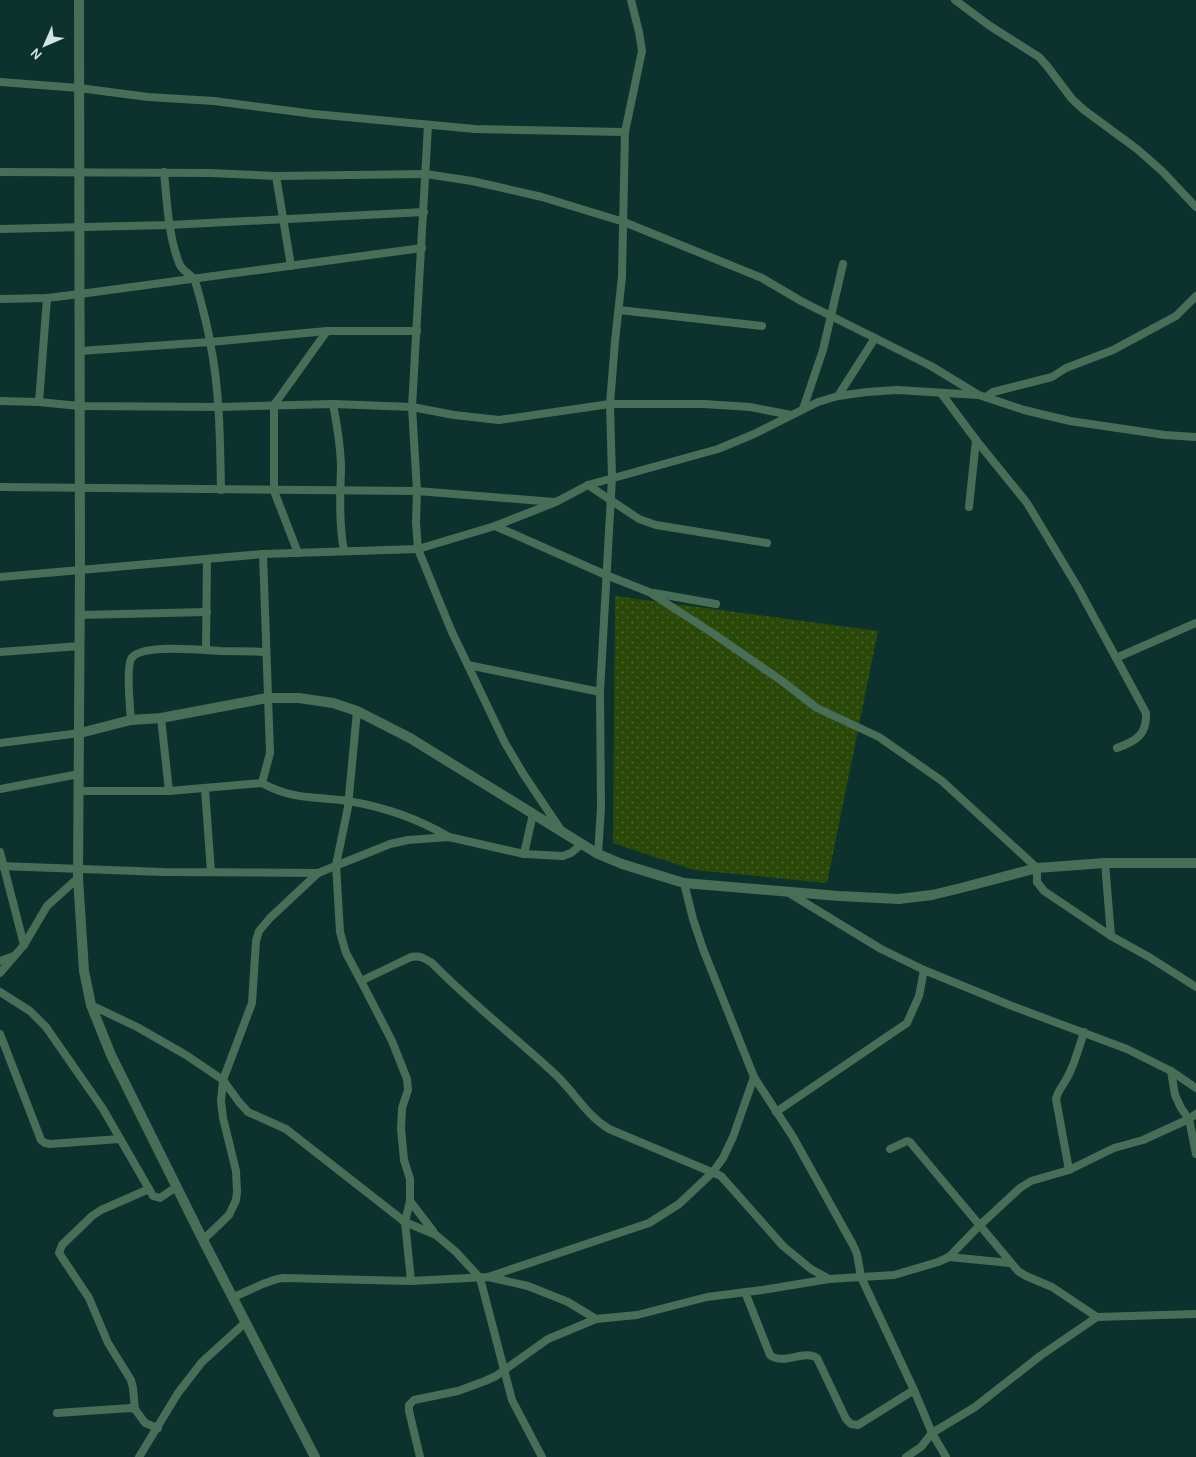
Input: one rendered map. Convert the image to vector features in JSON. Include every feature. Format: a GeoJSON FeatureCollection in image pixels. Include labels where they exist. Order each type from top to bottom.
{"type":"FeatureCollection","features":[{"type":"Feature","properties":{"kind":"street"},"geometry":{"type":"LineString","coordinates":[[79,0],[81,228],[78,873],[84,971],[91,1005],[111,1055],[315,1457]]}},
{"type":"Feature","properties":{"kind":"street"},"geometry":{"type":"LineString","coordinates":[[598,854],[601,808],[600,692],[612,478],[610,404],[622,277],[624,222],[623,166],[625,132],[642,52],[631,0]]}},
{"type":"Feature","properties":{"kind":"street"},"geometry":{"type":"LineString","coordinates":[[956,0],[990,26],[1038,57],[1084,110],[1137,149],[1162,171],[1196,207]]}},
{"type":"Feature","properties":{"kind":"street"},"geometry":{"type":"LineString","coordinates":[[0,82],[79,88],[148,97],[214,101],[314,114],[428,125],[507,130],[625,132]]}},
{"type":"Feature","properties":{"kind":"street"},"geometry":{"type":"LineString","coordinates":[[428,125],[412,407],[418,549],[451,630],[505,743],[562,831]]}},
{"type":"Feature","properties":{"kind":"street"},"geometry":{"type":"LineString","coordinates":[[0,172],[164,172],[276,176],[426,174],[472,181],[542,197],[624,222],[762,278],[801,301],[931,366],[982,396],[1024,410],[1070,421],[1165,435],[1196,437]]}},
{"type":"Feature","properties":{"kind":"street"},"geometry":{"type":"LineString","coordinates":[[164,172],[169,225],[179,264],[184,272],[194,280],[210,342],[219,407],[221,490]]}},
{"type":"Feature","properties":{"kind":"street"},"geometry":{"type":"LineString","coordinates":[[276,176],[291,266]]}},
{"type":"Feature","properties":{"kind":"street"},"geometry":{"type":"LineString","coordinates":[[0,228],[169,225],[424,212]]}},
{"type":"Feature","properties":{"kind":"street"},"geometry":{"type":"LineString","coordinates":[[0,300],[47,298],[194,280],[422,248]]}},
{"type":"Feature","properties":{"kind":"street"},"geometry":{"type":"LineString","coordinates":[[803,409],[823,350],[842,264]]}},
{"type":"Feature","properties":{"kind":"street"},"geometry":{"type":"LineString","coordinates":[[0,577],[263,554],[418,549],[495,526],[556,502],[588,486],[612,478],[718,449],[754,434],[818,402],[838,396],[896,390],[982,396],[1052,377],[1066,368],[1113,350],[1176,316],[1196,296]]}},
{"type":"Feature","properties":{"kind":"street"},"geometry":{"type":"LineString","coordinates":[[39,402],[47,298]]}},
{"type":"Feature","properties":{"kind":"street"},"geometry":{"type":"LineString","coordinates":[[618,310],[762,326]]}},
{"type":"Feature","properties":{"kind":"street"},"geometry":{"type":"LineString","coordinates":[[80,351],[210,342],[327,330],[417,331]]}},
{"type":"Feature","properties":{"kind":"street"},"geometry":{"type":"LineString","coordinates":[[298,552],[274,490],[274,405],[327,330]]}},
{"type":"Feature","properties":{"kind":"street"},"geometry":{"type":"LineString","coordinates":[[838,396],[875,338]]}},
{"type":"Feature","properties":{"kind":"street"},"geometry":{"type":"LineString","coordinates":[[941,393],[1027,503],[1077,586],[1146,713],[1146,719],[1140,736],[1133,742],[1117,748]]}},
{"type":"Feature","properties":{"kind":"street"},"geometry":{"type":"LineString","coordinates":[[0,401],[79,406],[219,407],[333,404],[412,407],[462,416],[499,420],[610,404],[704,404],[750,407],[791,415]]}},
{"type":"Feature","properties":{"kind":"street"},"geometry":{"type":"LineString","coordinates":[[333,404],[339,434],[341,468],[339,491],[344,551]]}},
{"type":"Feature","properties":{"kind":"street"},"geometry":{"type":"LineString","coordinates":[[970,507],[976,440]]}},
{"type":"Feature","properties":{"kind":"street"},"geometry":{"type":"LineString","coordinates":[[588,486],[639,518],[656,525],[767,542]]}},
{"type":"Feature","properties":{"kind":"street"},"geometry":{"type":"LineString","coordinates":[[0,487],[417,491],[556,502]]}},
{"type":"Feature","properties":{"kind":"street"},"geometry":{"type":"LineString","coordinates":[[495,526],[649,592],[722,639],[817,708],[879,737],[942,781],[1037,868]]}},
{"type":"Feature","properties":{"kind":"street"},"geometry":{"type":"LineString","coordinates":[[262,783],[270,753],[263,554]]}},
{"type":"Feature","properties":{"kind":"street"},"geometry":{"type":"LineString","coordinates":[[206,648],[207,559]]}},
{"type":"Feature","properties":{"kind":"street"},"geometry":{"type":"LineString","coordinates":[[649,592],[716,604]]}},
{"type":"Feature","properties":{"kind":"street"},"geometry":{"type":"LineString","coordinates":[[80,615],[206,612]]}},
{"type":"Feature","properties":{"kind":"street"},"geometry":{"type":"LineString","coordinates":[[1116,658],[1196,623]]}},
{"type":"Feature","properties":{"kind":"street"},"geometry":{"type":"LineString","coordinates":[[0,652],[80,646]]}},
{"type":"Feature","properties":{"kind":"street"},"geometry":{"type":"LineString","coordinates":[[131,720],[129,674],[131,659],[135,654],[173,648],[266,652]]}},
{"type":"Feature","properties":{"kind":"street"},"geometry":{"type":"LineString","coordinates":[[468,665],[600,692]]}},
{"type":"Feature","properties":{"kind":"street"},"geometry":{"type":"LineString","coordinates":[[0,743],[80,733],[131,720],[161,718],[267,698],[299,698],[322,701],[357,711],[410,738],[598,854],[622,864],[684,883],[899,899],[932,895],[1037,868],[1105,863],[1196,862]]}},
{"type":"Feature","properties":{"kind":"street"},"geometry":{"type":"LineString","coordinates":[[357,711],[348,801],[336,865],[340,932],[346,953],[392,1041],[407,1079],[408,1090],[402,1108],[401,1129],[404,1160],[410,1179],[410,1201],[405,1222],[411,1281]]}},
{"type":"Feature","properties":{"kind":"street"},"geometry":{"type":"LineString","coordinates":[[161,718],[169,791]]}},
{"type":"Feature","properties":{"kind":"street"},"geometry":{"type":"LineString","coordinates":[[0,789],[79,774]]}},
{"type":"Feature","properties":{"kind":"street"},"geometry":{"type":"LineString","coordinates":[[79,791],[169,791],[262,783],[277,792],[290,795],[348,801],[409,816],[449,837]]}},
{"type":"Feature","properties":{"kind":"street"},"geometry":{"type":"LineString","coordinates":[[205,789],[211,872]]}},
{"type":"Feature","properties":{"kind":"street"},"geometry":{"type":"LineString","coordinates":[[524,854],[533,814]]}},
{"type":"Feature","properties":{"kind":"street"},"geometry":{"type":"LineString","coordinates":[[204,1240],[229,1215],[237,1192],[236,1170],[223,1118],[221,1101],[222,1080],[252,1003],[256,941],[259,931],[270,918],[318,873],[390,844],[408,840],[449,837],[524,854],[562,856],[571,853],[582,844]]}},
{"type":"Feature","properties":{"kind":"street"},"geometry":{"type":"LineString","coordinates":[[0,852],[2,866],[24,946]]}},
{"type":"Feature","properties":{"kind":"street"},"geometry":{"type":"LineString","coordinates":[[1105,863],[1111,936]]}},
{"type":"Feature","properties":{"kind":"street"},"geometry":{"type":"LineString","coordinates":[[2,866],[78,873],[318,873]]}},
{"type":"Feature","properties":{"kind":"street"},"geometry":{"type":"LineString","coordinates":[[1037,868],[1036,878],[1039,887],[1111,936],[1149,957],[1196,987]]}},
{"type":"Feature","properties":{"kind":"street"},"geometry":{"type":"LineString","coordinates":[[0,973],[24,946],[47,906],[78,873]]}},
{"type":"Feature","properties":{"kind":"street"},"geometry":{"type":"LineString","coordinates":[[684,883],[703,949],[754,1077],[792,1137],[853,1246],[857,1254],[861,1277],[932,1433],[946,1457]]}},
{"type":"Feature","properties":{"kind":"street"},"geometry":{"type":"LineString","coordinates":[[786,892],[881,949],[924,970],[1012,1006],[1127,1049],[1171,1071],[1196,1088]]}},
{"type":"Feature","properties":{"kind":"street"},"geometry":{"type":"LineString","coordinates":[[0,961],[16,955]]}},
{"type":"Feature","properties":{"kind":"street"},"geometry":{"type":"LineString","coordinates":[[361,981],[411,957],[423,957],[432,963],[561,1080],[588,1113],[599,1123],[609,1129],[721,1176],[783,1246],[811,1269],[829,1279]]}},
{"type":"Feature","properties":{"kind":"street"},"geometry":{"type":"LineString","coordinates":[[776,1112],[827,1076],[904,1027],[919,996],[924,970]]}},
{"type":"Feature","properties":{"kind":"street"},"geometry":{"type":"LineString","coordinates":[[0,992],[30,1011],[46,1027],[103,1109],[155,1197],[160,1198],[176,1186]]}},
{"type":"Feature","properties":{"kind":"street"},"geometry":{"type":"LineString","coordinates":[[91,1005],[137,1027],[186,1055],[222,1080],[248,1112],[286,1129],[405,1222],[436,1234]]}},
{"type":"Feature","properties":{"kind":"street"},"geometry":{"type":"LineString","coordinates":[[1069,1170],[1056,1099],[1058,1091],[1071,1069],[1084,1032]]}},
{"type":"Feature","properties":{"kind":"street"},"geometry":{"type":"LineString","coordinates":[[0,1034],[41,1140],[50,1144],[120,1138]]}},
{"type":"Feature","properties":{"kind":"street"},"geometry":{"type":"LineString","coordinates":[[1171,1071],[1175,1095],[1189,1120],[1196,1154]]}},
{"type":"Feature","properties":{"kind":"street"},"geometry":{"type":"LineString","coordinates":[[484,1277],[649,1223],[679,1204],[713,1172],[723,1158],[733,1137],[754,1077]]}},
{"type":"Feature","properties":{"kind":"street"},"geometry":{"type":"LineString","coordinates":[[1186,1081],[1196,1083]]}},
{"type":"Feature","properties":{"kind":"street"},"geometry":{"type":"LineString","coordinates":[[420,1457],[409,1411],[410,1403],[414,1400],[458,1391],[485,1381],[548,1339],[596,1319],[637,1315],[707,1297],[829,1279],[894,1275],[938,1262],[949,1256],[1020,1188],[1031,1181],[1069,1170],[1114,1148],[1143,1140],[1189,1120],[1196,1114]]}},
{"type":"Feature","properties":{"kind":"street"},"geometry":{"type":"LineString","coordinates":[[890,1149],[907,1141],[910,1142],[1018,1271],[1052,1287],[1097,1317]]}},
{"type":"Feature","properties":{"kind":"street"},"geometry":{"type":"LineString","coordinates":[[149,1189],[101,1210],[92,1216],[59,1250],[60,1256],[89,1298],[108,1343],[131,1380],[135,1410],[145,1423],[158,1428]]}},
{"type":"Feature","properties":{"kind":"street"},"geometry":{"type":"LineString","coordinates":[[410,1201],[436,1234],[484,1277],[512,1400],[542,1457]]}},
{"type":"Feature","properties":{"kind":"street"},"geometry":{"type":"LineString","coordinates":[[949,1256],[1010,1263]]}},
{"type":"Feature","properties":{"kind":"street"},"geometry":{"type":"LineString","coordinates":[[233,1297],[267,1282],[283,1278],[411,1281],[484,1277],[528,1286],[568,1302],[596,1319]]}},
{"type":"Feature","properties":{"kind":"street"},"geometry":{"type":"LineString","coordinates":[[745,1292],[770,1355],[779,1359],[806,1356],[817,1358],[850,1424],[858,1425],[914,1390]]}},
{"type":"Feature","properties":{"kind":"street"},"geometry":{"type":"LineString","coordinates":[[906,1457],[921,1447],[932,1433],[975,1408],[1040,1356],[1097,1317],[1196,1314]]}},
{"type":"Feature","properties":{"kind":"street"},"geometry":{"type":"LineString","coordinates":[[139,1457],[178,1393],[202,1362],[246,1322]]}},
{"type":"Feature","properties":{"kind":"street"},"geometry":{"type":"LineString","coordinates":[[57,1413],[131,1408],[135,1410]]}},
{"type":"Feature","properties":{"kind":"green space"},"geometry":{"type":"Polygon","coordinates":[[[615,596],[878,631],[827,883],[694,870],[613,843],[615,596]]]}}]}
